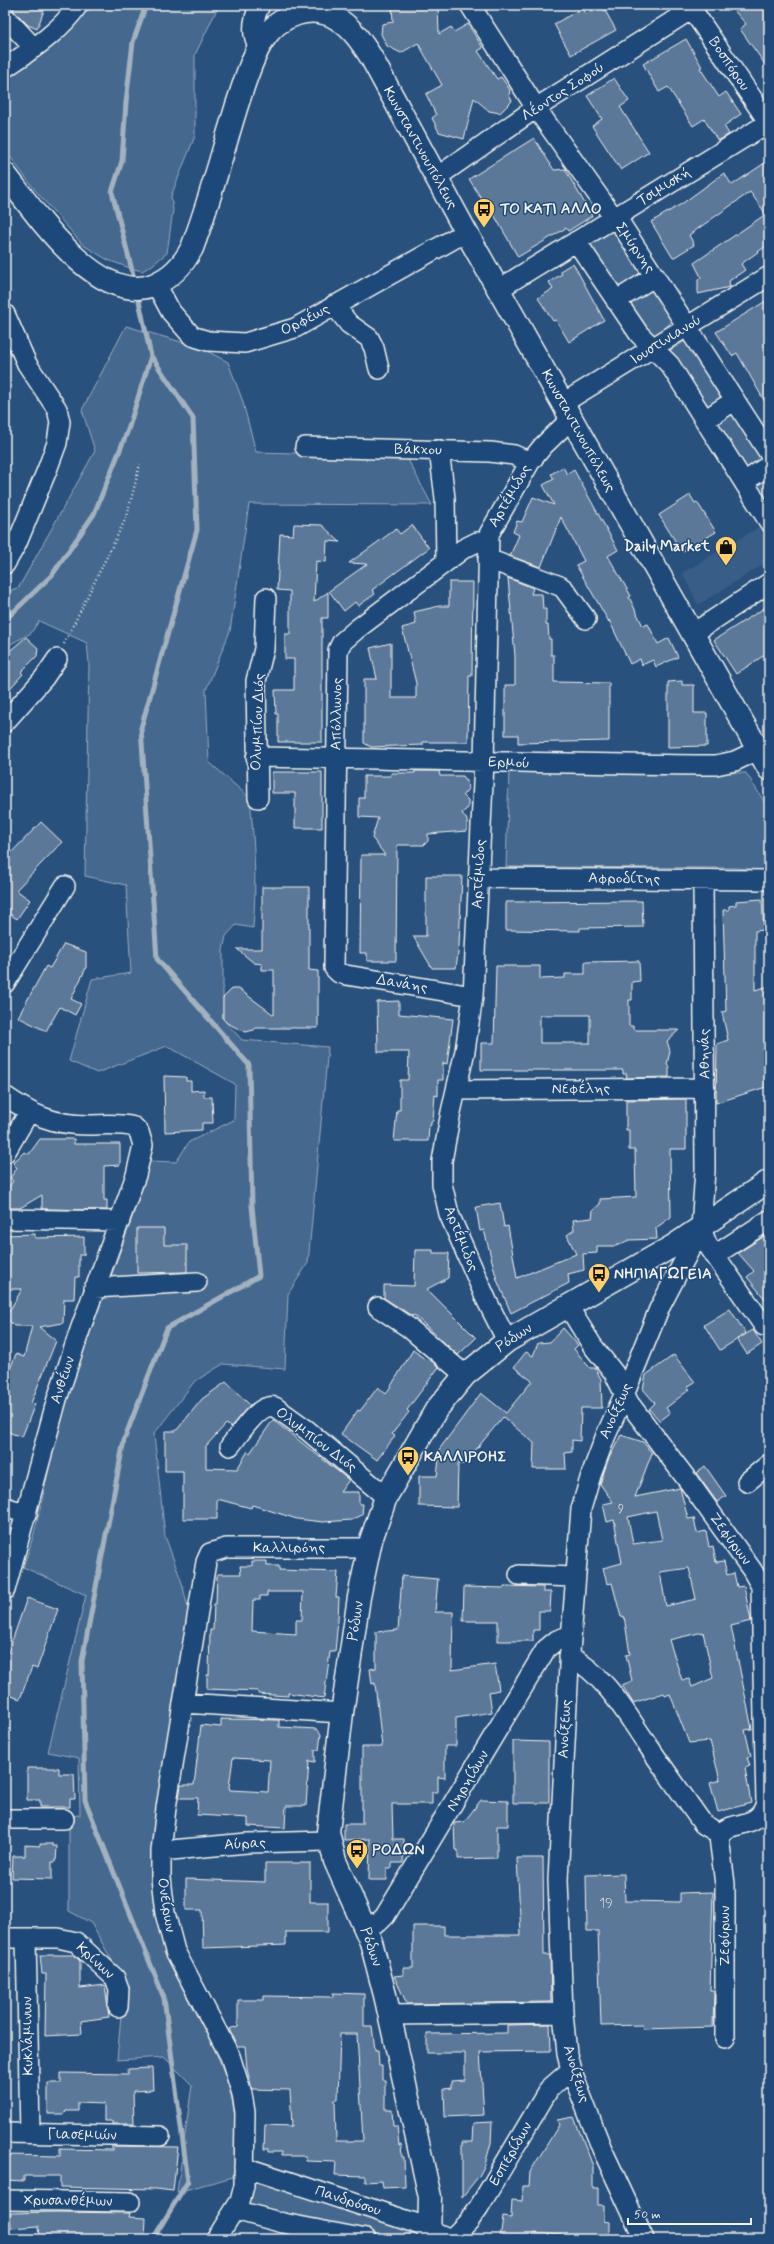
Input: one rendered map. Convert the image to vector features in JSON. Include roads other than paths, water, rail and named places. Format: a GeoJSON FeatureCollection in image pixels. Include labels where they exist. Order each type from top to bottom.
{"type":"FeatureCollection","features":[{"type":"Feature","properties":{"kind":"main road","name":"Κωνσταντινουπόλεως"},"geometry":{"type":"LineString","coordinates":[[151,286],[166,279],[180,268],[192,248],[242,90],[259,47],[271,29],[291,15],[315,12],[328,14],[338,19],[354,33],[371,57],[466,232],[769,769]]}},
{"type":"Feature","properties":{"kind":"main road"},"geometry":{"type":"LineString","coordinates":[[5,174],[71,252],[102,278],[124,287],[151,286]]}},
{"type":"Feature","properties":{"kind":"main road","name":"Ρόδων"},"geometry":{"type":"LineString","coordinates":[[430,2234],[430,2197],[423,2160],[377,1962],[365,1927],[334,1861],[328,1841],[329,1813],[342,1713],[373,1530],[386,1497],[436,1410],[465,1375],[507,1341],[651,1259],[701,1228],[769,1181]]}},
{"type":"Feature","properties":{"kind":"street"},"geometry":{"type":"LineString","coordinates":[[5,68],[34,48],[69,17],[78,5]]}},
{"type":"Feature","properties":{"kind":"street"},"geometry":{"type":"LineString","coordinates":[[259,47],[254,38],[253,28],[260,5]]}},
{"type":"Feature","properties":{"kind":"street","name":"Σμύρνης"},"geometry":{"type":"LineString","coordinates":[[470,5],[536,108],[614,218],[622,226],[769,453]]}},
{"type":"Feature","properties":{"kind":"street","name":"Λέοντος Σοφού"},"geometry":{"type":"LineString","coordinates":[[437,177],[536,108],[690,7]]}},
{"type":"Feature","properties":{"kind":"street","name":"Βοσπόρου"},"geometry":{"type":"LineString","coordinates":[[690,7],[769,123]]}},
{"type":"Feature","properties":{"kind":"street"},"geometry":{"type":"LineString","coordinates":[[5,17],[34,48]]}},
{"type":"Feature","properties":{"kind":"street","name":"Τσιμισκή"},"geometry":{"type":"LineString","coordinates":[[498,289],[769,123]]}},
{"type":"Feature","properties":{"kind":"street","name":"Ορφέως"},"geometry":{"type":"LineString","coordinates":[[151,286],[184,330],[192,336],[208,341],[241,343],[272,336],[295,328],[466,232]]}},
{"type":"Feature","properties":{"kind":"street"},"geometry":{"type":"LineString","coordinates":[[576,241],[639,334],[652,349],[670,365],[769,522]]}},
{"type":"Feature","properties":{"kind":"street"},"geometry":{"type":"LineString","coordinates":[[616,301],[655,276]]}},
{"type":"Feature","properties":{"kind":"street","name":"Ιουστινιανού"},"geometry":{"type":"LineString","coordinates":[[568,411],[652,349],[769,276]]}},
{"type":"Feature","properties":{"kind":"street"},"geometry":{"type":"LineString","coordinates":[[334,305],[349,324],[369,338],[374,348],[379,369]]}},
{"type":"Feature","properties":{"kind":"street"},"geometry":{"type":"LineString","coordinates":[[5,314],[27,364],[58,409],[60,422],[57,443],[47,470],[17,543],[5,564]]}},
{"type":"Feature","properties":{"kind":"street"},"geometry":{"type":"LineString","coordinates":[[705,420],[735,400]]}},
{"type":"Feature","properties":{"kind":"street","name":"Αρτέμιδος"},"geometry":{"type":"LineString","coordinates":[[507,1341],[487,1301],[450,1218],[445,1201],[442,1180],[442,1161],[465,1051],[472,996],[484,762],[488,540],[491,528],[530,462],[568,411]]}},
{"type":"Feature","properties":{"kind":"street","name":"Βάκχου"},"geometry":{"type":"LineString","coordinates":[[305,447],[506,453],[530,462]]}},
{"type":"Feature","properties":{"kind":"street"},"geometry":{"type":"LineString","coordinates":[[439,450],[445,498],[446,561]]}},
{"type":"Feature","properties":{"kind":"street"},"geometry":{"type":"LineString","coordinates":[[744,482],[769,464]]}},
{"type":"Feature","properties":{"kind":"street","name":"Απόλλωνος"},"geometry":{"type":"LineString","coordinates":[[334,968],[336,758],[339,646],[357,629],[466,546],[488,540]]}},
{"type":"Feature","properties":{"kind":"street"},"geometry":{"type":"LineString","coordinates":[[488,559],[560,586],[564,589],[586,619]]}},
{"type":"Feature","properties":{"kind":"street"},"geometry":{"type":"LineString","coordinates":[[692,634],[769,582]]}},
{"type":"Feature","properties":{"kind":"street","name":"Ολυμπίου Διός"},"geometry":{"type":"LineString","coordinates":[[258,798],[256,757],[256,681],[265,642],[266,598]]}},
{"type":"Feature","properties":{"kind":"street"},"geometry":{"type":"LineString","coordinates":[[5,722],[44,678],[57,659]]}},
{"type":"Feature","properties":{"kind":"street","name":"Ερμού"},"geometry":{"type":"LineString","coordinates":[[256,757],[716,765],[734,761],[758,750]]}},
{"type":"Feature","properties":{"kind":"street","name":"Αφροδίτης"},"geometry":{"type":"LineString","coordinates":[[479,878],[769,880]]}},
{"type":"Feature","properties":{"kind":"street","name":"Αθηνάς"},"geometry":{"type":"LineString","coordinates":[[701,1228],[705,1170],[703,880]]}},
{"type":"Feature","properties":{"kind":"street"},"geometry":{"type":"LineString","coordinates":[[5,982],[11,957],[65,886]]}},
{"type":"Feature","properties":{"kind":"street","name":"Δανάης"},"geometry":{"type":"LineString","coordinates":[[334,968],[339,973],[346,975],[472,996]]}},
{"type":"Feature","properties":{"kind":"street","name":"Νεφέλης"},"geometry":{"type":"LineString","coordinates":[[456,1090],[705,1088]]}},
{"type":"Feature","properties":{"kind":"street"},"geometry":{"type":"LineString","coordinates":[[5,1096],[29,1112],[5,1153]]}},
{"type":"Feature","properties":{"kind":"street","name":"Ανθέων"},"geometry":{"type":"LineString","coordinates":[[5,1590],[27,1514],[57,1399],[94,1288],[136,1175],[143,1145],[136,1128],[128,1125],[61,1123],[44,1119],[29,1112]]}},
{"type":"Feature","properties":{"kind":"street"},"geometry":{"type":"LineString","coordinates":[[5,1219],[120,1221]]}},
{"type":"Feature","properties":{"kind":"street"},"geometry":{"type":"LineString","coordinates":[[714,1255],[769,1220]]}},
{"type":"Feature","properties":{"kind":"street"},"geometry":{"type":"LineString","coordinates":[[701,1228],[705,1240],[714,1255],[764,1326]]}},
{"type":"Feature","properties":{"kind":"street","name":"Ανοίξεως"},"geometry":{"type":"LineString","coordinates":[[644,2239],[602,2149],[571,2070],[567,2054],[563,2013],[559,1866],[570,1635],[581,1509],[598,1455],[659,1309],[701,1228]]}},
{"type":"Feature","properties":{"kind":"street"},"geometry":{"type":"LineString","coordinates":[[94,1288],[197,1282]]}},
{"type":"Feature","properties":{"kind":"street","name":"Ζεφύρων"},"geometry":{"type":"LineString","coordinates":[[568,1306],[592,1345],[614,1373],[624,1395],[748,1564],[761,1586],[766,1802],[763,1813],[758,1819],[725,1830],[720,1834],[726,1896],[725,2038]]}},
{"type":"Feature","properties":{"kind":"street"},"geometry":{"type":"LineString","coordinates":[[378,1307],[408,1327],[465,1375]]}},
{"type":"Feature","properties":{"kind":"street","name":"Ολυμπίου Διός"},"geometry":{"type":"LineString","coordinates":[[230,1446],[261,1410],[272,1406],[295,1421],[386,1497]]}},
{"type":"Feature","properties":{"kind":"street"},"geometry":{"type":"LineString","coordinates":[[747,1482],[769,1464]]}},
{"type":"Feature","properties":{"kind":"street"},"geometry":{"type":"LineString","coordinates":[[5,1507],[27,1514]]}},
{"type":"Feature","properties":{"kind":"street","name":"Καλλιρόης"},"geometry":{"type":"LineString","coordinates":[[210,1553],[226,1548],[369,1548]]}},
{"type":"Feature","properties":{"kind":"street","name":"Ονείρων"},"geometry":{"type":"LineString","coordinates":[[210,1553],[206,1562],[161,1850],[162,1895],[176,1951],[230,2056],[242,2094],[245,2112],[244,2186],[235,2210],[216,2239]]}},
{"type":"Feature","properties":{"kind":"street"},"geometry":{"type":"LineString","coordinates":[[518,1575],[575,1577]]}},
{"type":"Feature","properties":{"kind":"street","name":"Νηρηίδων"},"geometry":{"type":"LineString","coordinates":[[365,1927],[382,1920],[396,1900],[546,1649],[557,1640],[570,1635]]}},
{"type":"Feature","properties":{"kind":"street"},"geometry":{"type":"LineString","coordinates":[[569,1656],[586,1666],[597,1676],[620,1705],[703,1824],[720,1834]]}},
{"type":"Feature","properties":{"kind":"street"},"geometry":{"type":"LineString","coordinates":[[184,1703],[342,1713]]}},
{"type":"Feature","properties":{"kind":"street"},"geometry":{"type":"LineString","coordinates":[[5,1820],[64,1819]]}},
{"type":"Feature","properties":{"kind":"street","name":"Αύρας"},"geometry":{"type":"LineString","coordinates":[[161,1850],[247,1843],[328,1841]]}},
{"type":"Feature","properties":{"kind":"street"},"geometry":{"type":"LineString","coordinates":[[5,1938],[26,1938]]}},
{"type":"Feature","properties":{"kind":"street","name":"Κρίνων"},"geometry":{"type":"LineString","coordinates":[[26,1938],[71,1940],[84,1948],[115,1978],[119,1989],[118,2007]]}},
{"type":"Feature","properties":{"kind":"street","name":"Κυκλάμινων"},"geometry":{"type":"LineString","coordinates":[[26,1938],[30,2133]]}},
{"type":"Feature","properties":{"kind":"street"},"geometry":{"type":"LineString","coordinates":[[390,2015],[563,2013]]}},
{"type":"Feature","properties":{"kind":"street","name":"Εσπερίδων"},"geometry":{"type":"LineString","coordinates":[[451,2239],[469,2221],[479,2207],[549,2089],[571,2070]]}},
{"type":"Feature","properties":{"kind":"street","name":"Γιασεμιών"},"geometry":{"type":"LineString","coordinates":[[5,2133],[160,2136]]}},
{"type":"Feature","properties":{"kind":"street","name":"Πανδρόσου"},"geometry":{"type":"LineString","coordinates":[[244,2167],[430,2234],[451,2239]]}},
{"type":"Feature","properties":{"kind":"street","name":"Χρυσανθέμων"},"geometry":{"type":"LineString","coordinates":[[5,2200],[130,2202]]}},
{"type":"Feature","properties":{"kind":"street"},"geometry":{"type":"LineString","coordinates":[[235,2210],[283,2223],[366,2239]]}},
{"type":"Feature","properties":{"kind":"waterway"},"geometry":{"type":"LineString","coordinates":[[135,282],[112,192],[122,161],[126,102],[133,42],[146,5]]}},
{"type":"Feature","properties":{"kind":"waterway"},"geometry":{"type":"LineString","coordinates":[[5,620],[52,575],[94,514],[128,430],[151,356],[137,292]]}},
{"type":"Feature","properties":{"kind":"waterway"},"geometry":{"type":"LineString","coordinates":[[151,356],[193,418],[197,530],[141,728],[157,959],[249,1065],[252,1206],[259,1276],[167,1328],[124,1440],[82,1661],[85,1800],[164,1998],[188,2181],[153,2239]]}},
{"type":"Feature","properties":{"kind":"place","name":"ΤΟ ΚΑΤΙ ΑΛΛΟ"},"geometry":{"type":"Point","coordinates":[484,228]}},
{"type":"Feature","properties":{"kind":"place","name":"Daily Market"},"geometry":{"type":"Point","coordinates":[726,566]}},
{"type":"Feature","properties":{"kind":"place","name":"ΝΗΠΙΑΓΩΓΕΙΑ"},"geometry":{"type":"Point","coordinates":[599,1294]}},
{"type":"Feature","properties":{"kind":"place","name":"ΚΑΛΛΙΡΟΗΣ"},"geometry":{"type":"Point","coordinates":[408,1476]}},
{"type":"Feature","properties":{"kind":"place","name":"ΡΟΔΩΝ"},"geometry":{"type":"Point","coordinates":[357,1870]}}]}
